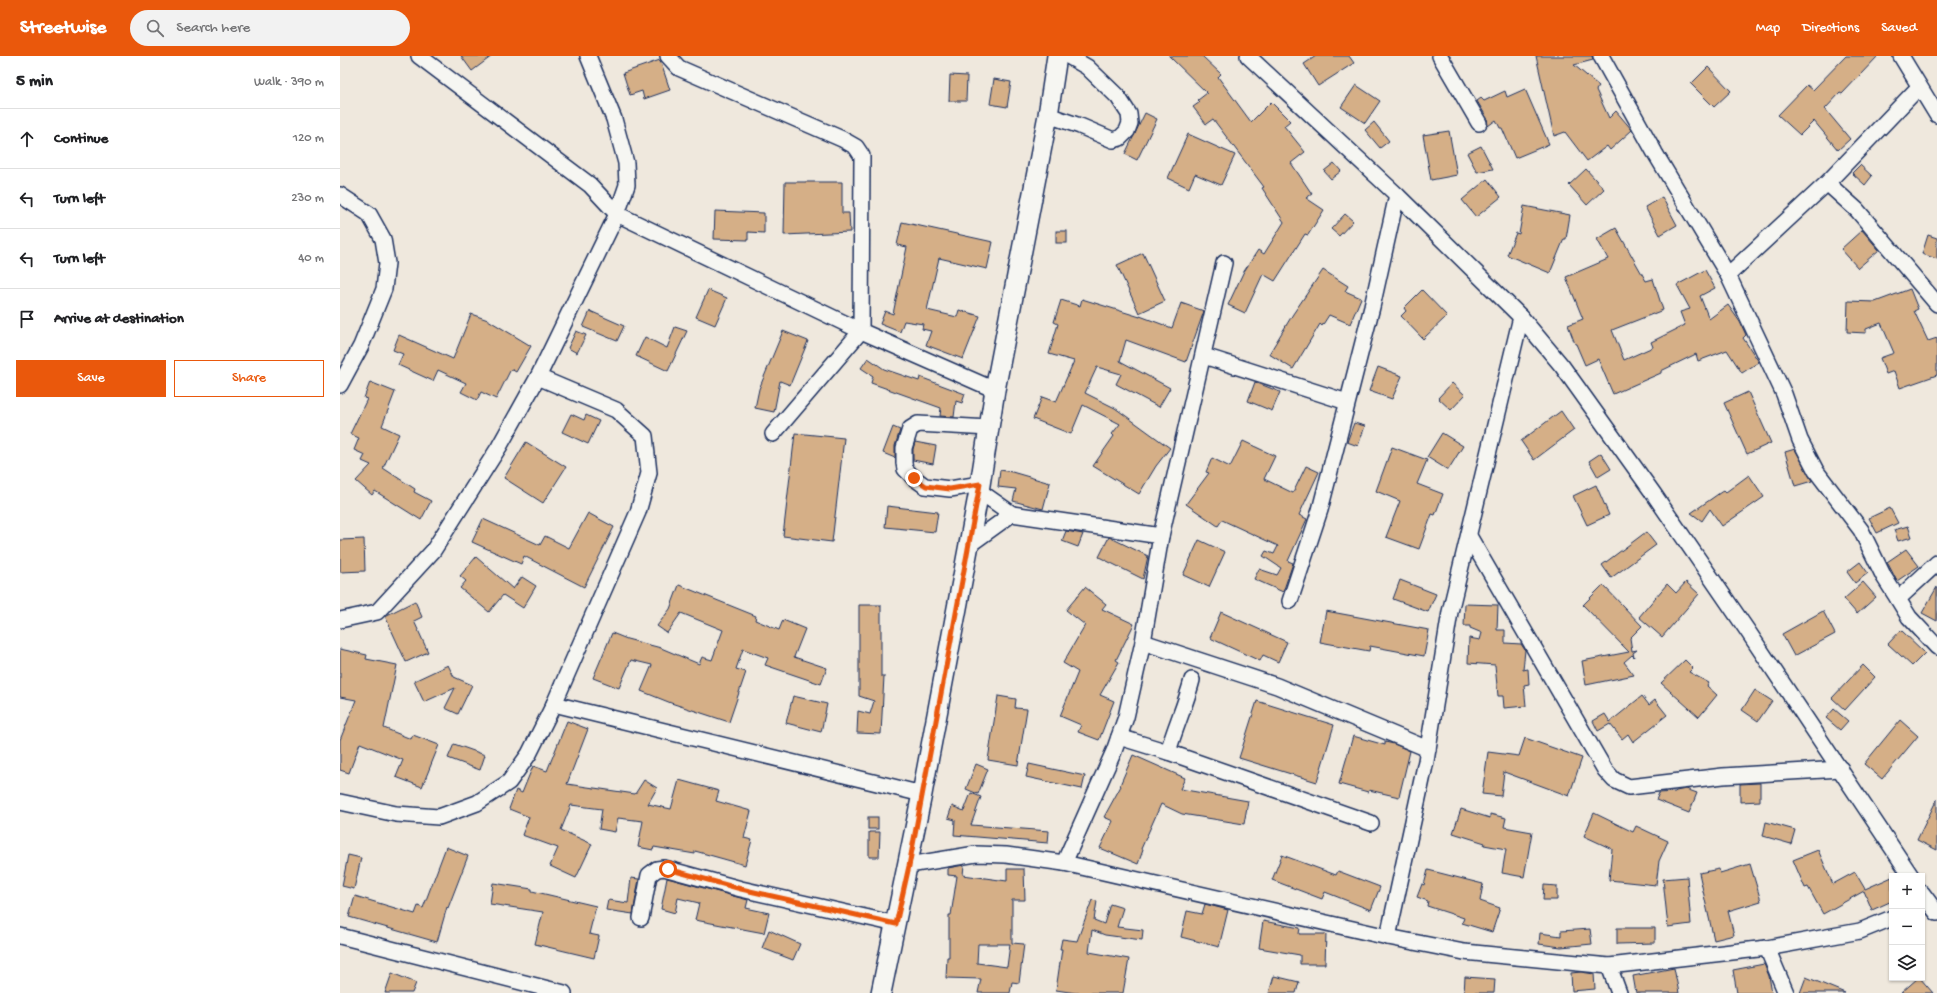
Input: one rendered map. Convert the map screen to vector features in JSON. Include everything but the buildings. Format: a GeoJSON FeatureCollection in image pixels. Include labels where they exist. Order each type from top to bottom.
{"type":"FeatureCollection","features":[{"type":"Feature","properties":{"kind":"main road"},"geometry":{"type":"LineString","coordinates":[[881,993],[909,866],[969,545],[995,390],[1048,115],[1057,56]]}},
{"type":"Feature","properties":{"kind":"street"},"geometry":{"type":"LineString","coordinates":[[419,56],[590,185],[617,214],[861,331],[995,390]]}},
{"type":"Feature","properties":{"kind":"street"},"geometry":{"type":"LineString","coordinates":[[340,620],[377,612],[433,551],[499,447],[538,377],[617,214],[627,185],[626,163],[614,119],[588,56]]}},
{"type":"Feature","properties":{"kind":"street"},"geometry":{"type":"LineString","coordinates":[[668,56],[679,68],[856,147],[862,156],[861,331],[774,434]]}},
{"type":"Feature","properties":{"kind":"street"},"geometry":{"type":"LineString","coordinates":[[1048,115],[1080,126],[1113,140],[1120,138],[1127,131],[1130,123],[1129,114],[1118,97],[1087,67],[1068,56]]}},
{"type":"Feature","properties":{"kind":"street"},"geometry":{"type":"LineString","coordinates":[[1248,56],[1397,195],[1521,317],[1562,366],[1653,493],[1841,769],[1909,873]]}},
{"type":"Feature","properties":{"kind":"street"},"geometry":{"type":"LineString","coordinates":[[1440,56],[1479,123]]}},
{"type":"Feature","properties":{"kind":"street"},"geometry":{"type":"LineString","coordinates":[[1601,56],[1655,153],[1728,275],[1784,394],[1800,440],[1816,470],[1861,530],[1884,577],[1909,617],[1937,647]]}},
{"type":"Feature","properties":{"kind":"street"},"geometry":{"type":"LineString","coordinates":[[1901,56],[1937,115]]}},
{"type":"Feature","properties":{"kind":"street"},"geometry":{"type":"LineString","coordinates":[[1728,275],[1827,183],[1919,86]]}},
{"type":"Feature","properties":{"kind":"street"},"geometry":{"type":"LineString","coordinates":[[1827,183],[1857,210],[1937,304]]}},
{"type":"Feature","properties":{"kind":"street"},"geometry":{"type":"LineString","coordinates":[[340,195],[369,214],[383,239],[387,263],[381,296],[361,346],[340,385]]}},
{"type":"Feature","properties":{"kind":"street"},"geometry":{"type":"LineString","coordinates":[[1290,601],[1320,510],[1372,307],[1397,195]]}},
{"type":"Feature","properties":{"kind":"street"},"geometry":{"type":"LineString","coordinates":[[1064,863],[1119,737],[1126,717],[1143,642],[1161,536],[1204,356],[1224,263]]}},
{"type":"Feature","properties":{"kind":"street"},"geometry":{"type":"LineString","coordinates":[[1388,937],[1428,749],[1450,612],[1521,317]]}},
{"type":"Feature","properties":{"kind":"street"},"geometry":{"type":"LineString","coordinates":[[1204,356],[1347,402]]}},
{"type":"Feature","properties":{"kind":"street"},"geometry":{"type":"LineString","coordinates":[[340,802],[396,814],[439,817],[478,803],[509,782],[529,754],[554,704],[638,512],[649,473],[645,436],[622,415],[616,410],[538,377]]}},
{"type":"Feature","properties":{"kind":"street"},"geometry":{"type":"LineString","coordinates":[[989,428],[918,424],[910,428],[904,448],[904,463],[906,468],[926,486],[950,489],[979,488],[1012,514],[1161,536]]}},
{"type":"Feature","properties":{"kind":"street"},"geometry":{"type":"LineString","coordinates":[[969,545],[1012,514]]}},
{"type":"Feature","properties":{"kind":"street"},"geometry":{"type":"LineString","coordinates":[[1469,536],[1605,770],[1614,780],[1629,787],[1724,776],[1841,769]]}},
{"type":"Feature","properties":{"kind":"street"},"geometry":{"type":"LineString","coordinates":[[1898,599],[1937,563]]}},
{"type":"Feature","properties":{"kind":"street"},"geometry":{"type":"LineString","coordinates":[[1143,642],[1277,686],[1428,749]]}},
{"type":"Feature","properties":{"kind":"street"},"geometry":{"type":"LineString","coordinates":[[1168,752],[1186,703],[1192,680]]}},
{"type":"Feature","properties":{"kind":"street"},"geometry":{"type":"LineString","coordinates":[[554,704],[922,794]]}},
{"type":"Feature","properties":{"kind":"street"},"geometry":{"type":"LineString","coordinates":[[1119,737],[1168,752],[1371,823]]}},
{"type":"Feature","properties":{"kind":"street"},"geometry":{"type":"LineString","coordinates":[[909,866],[976,854],[1006,855],[1064,863],[1388,937],[1464,952],[1610,966],[1767,948],[1860,931],[1889,919]]}},
{"type":"Feature","properties":{"kind":"street"},"geometry":{"type":"LineString","coordinates":[[640,918],[649,875],[656,869],[664,868],[741,889],[896,924]]}},
{"type":"Feature","properties":{"kind":"street"},"geometry":{"type":"LineString","coordinates":[[340,936],[564,993]]}},
{"type":"Feature","properties":{"kind":"street"},"geometry":{"type":"LineString","coordinates":[[1767,948],[1786,993]]}},
{"type":"Feature","properties":{"kind":"street"},"geometry":{"type":"LineString","coordinates":[[1610,966],[1619,993]]}},
{"type":"Feature","properties":{"kind":"route"},"geometry":{"type":"LineString","coordinates":[[668,869],[741,889],[896,924],[909,866],[980,484],[950,489],[926,486],[914,478]]}}]}
